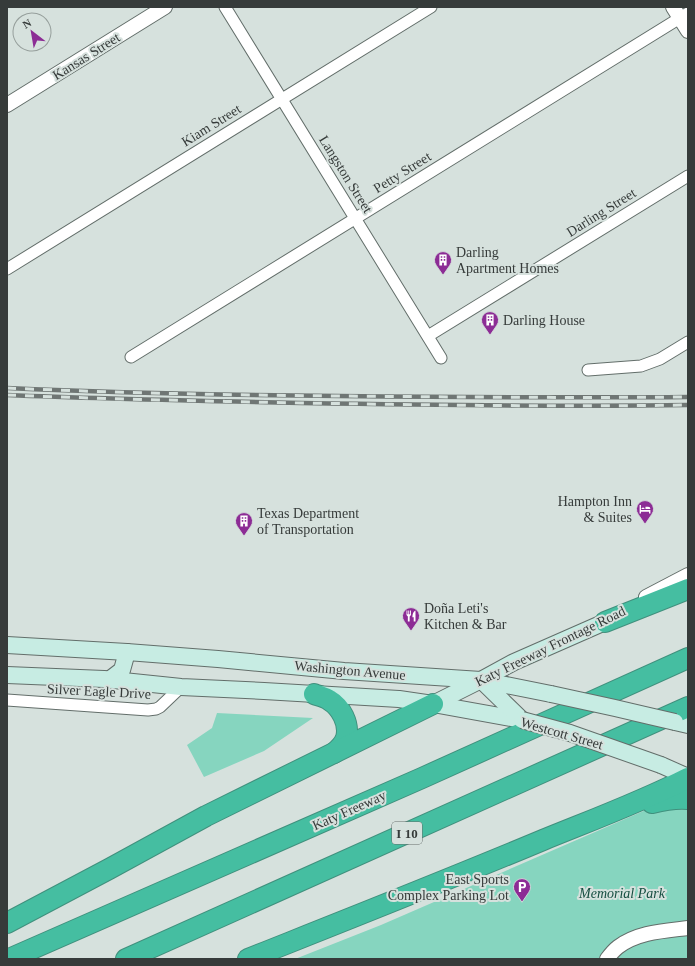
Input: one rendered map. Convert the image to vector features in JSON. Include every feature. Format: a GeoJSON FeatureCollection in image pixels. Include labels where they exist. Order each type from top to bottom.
{"type":"FeatureCollection","features":[{"type":"Feature","properties":{"kind":"highway"},"geometry":{"type":"LineString","coordinates":[[605,622],[688,589]]}},
{"type":"Feature","properties":{"kind":"highway","name":"Katy Freeway"},"geometry":{"type":"LineString","coordinates":[[9,959],[422,778],[688,658]]}},
{"type":"Feature","properties":{"kind":"highway"},"geometry":{"type":"LineString","coordinates":[[314,694],[329,700],[339,708],[346,721],[346,738],[338,750],[334,753]]}},
{"type":"Feature","properties":{"kind":"highway"},"geometry":{"type":"LineString","coordinates":[[7,923],[206,816],[433,704]]}},
{"type":"Feature","properties":{"kind":"highway","name":"I 10"},"geometry":{"type":"LineString","coordinates":[[126,959],[687,721]]}},
{"type":"Feature","properties":{"kind":"highway"},"geometry":{"type":"LineString","coordinates":[[248,959],[452,878],[632,804],[688,777]]}},
{"type":"Feature","properties":{"kind":"highway"},"geometry":{"type":"LineString","coordinates":[[632,804],[648,804],[662,800],[688,799]]}},
{"type":"Feature","properties":{"kind":"highway"},"geometry":{"type":"LineString","coordinates":[[32,959],[222,866]]}},
{"type":"Feature","properties":{"kind":"main road","name":"Katy Freeway Frontage Road"},"geometry":{"type":"LineString","coordinates":[[433,704],[514,662],[605,622]]}},
{"type":"Feature","properties":{"kind":"main road","name":"Washington Avenue"},"geometry":{"type":"LineString","coordinates":[[7,645],[126,652],[344,671],[481,680],[615,708],[687,721]]}},
{"type":"Feature","properties":{"kind":"main road"},"geometry":{"type":"LineString","coordinates":[[109,680],[122,670],[126,652]]}},
{"type":"Feature","properties":{"kind":"main road","name":"Washington Avenue"},"geometry":{"type":"LineString","coordinates":[[7,675],[109,680],[181,687],[399,699],[433,704]]}},
{"type":"Feature","properties":{"kind":"main road"},"geometry":{"type":"LineString","coordinates":[[481,680],[522,720]]}},
{"type":"Feature","properties":{"kind":"main road","name":"Westcott Street"},"geometry":{"type":"LineString","coordinates":[[433,704],[522,720],[570,733],[661,765],[688,777]]}},
{"type":"Feature","properties":{"kind":"street","name":"Kansas Street"},"geometry":{"type":"LineString","coordinates":[[7,105],[165,7]]}},
{"type":"Feature","properties":{"kind":"street","name":"Langston Street"},"geometry":{"type":"LineString","coordinates":[[225,7],[442,358]]}},
{"type":"Feature","properties":{"kind":"street","name":"Kiam Street"},"geometry":{"type":"LineString","coordinates":[[7,269],[431,7]]}},
{"type":"Feature","properties":{"kind":"street"},"geometry":{"type":"LineString","coordinates":[[681,13],[688,31]]}},
{"type":"Feature","properties":{"kind":"street","name":"Petty Street"},"geometry":{"type":"LineString","coordinates":[[131,357],[356,218],[681,13]]}},
{"type":"Feature","properties":{"kind":"street","name":"Darling Street"},"geometry":{"type":"LineString","coordinates":[[428,336],[688,176]]}},
{"type":"Feature","properties":{"kind":"street"},"geometry":{"type":"LineString","coordinates":[[588,370],[641,366],[660,359],[688,342]]}},
{"type":"Feature","properties":{"kind":"street","name":"Katy Freeway Frontage Road"},"geometry":{"type":"LineString","coordinates":[[605,622],[650,595],[688,576]]}},
{"type":"Feature","properties":{"kind":"street","name":"Silver Eagle Drive"},"geometry":{"type":"LineString","coordinates":[[7,700],[103,706],[138,710],[156,709],[181,687]]}},
{"type":"Feature","properties":{"kind":"street"},"geometry":{"type":"LineString","coordinates":[[607,959],[617,948],[630,940],[649,933],[688,928]]}},
{"type":"Feature","properties":{"kind":"green space"},"geometry":{"type":"Polygon","coordinates":[[[217,713],[313,718],[264,751],[204,777],[187,745],[212,728],[217,713]]]}},
{"type":"Feature","properties":{"kind":"green space","name":"Memorial Park"},"geometry":{"type":"Polygon","coordinates":[[[688,803],[688,959],[295,959],[381,925],[655,806],[688,803]]]}},
{"type":"Feature","properties":{"kind":"railway"},"geometry":{"type":"LineString","coordinates":[[7,388],[256,395],[688,397]]}},
{"type":"Feature","properties":{"kind":"railway"},"geometry":{"type":"LineString","coordinates":[[7,395],[349,404],[543,406],[688,405]]}},
{"type":"Feature","properties":{"kind":"place","name":"Darling Apartment Homes"},"geometry":{"type":"Point","coordinates":[443,275]}},
{"type":"Feature","properties":{"kind":"place","name":"Darling House"},"geometry":{"type":"Point","coordinates":[490,335]}},
{"type":"Feature","properties":{"kind":"place","name":"Hampton Inn & Suites"},"geometry":{"type":"Point","coordinates":[645,524]}},
{"type":"Feature","properties":{"kind":"place","name":"Texas Department of Transportation"},"geometry":{"type":"Point","coordinates":[244,536]}},
{"type":"Feature","properties":{"kind":"place","name":"Doña Leti's Kitchen & Bar"},"geometry":{"type":"Point","coordinates":[411,631]}},
{"type":"Feature","properties":{"kind":"place","name":"East Sports Complex Parking Lot"},"geometry":{"type":"Point","coordinates":[522,902]}}]}
